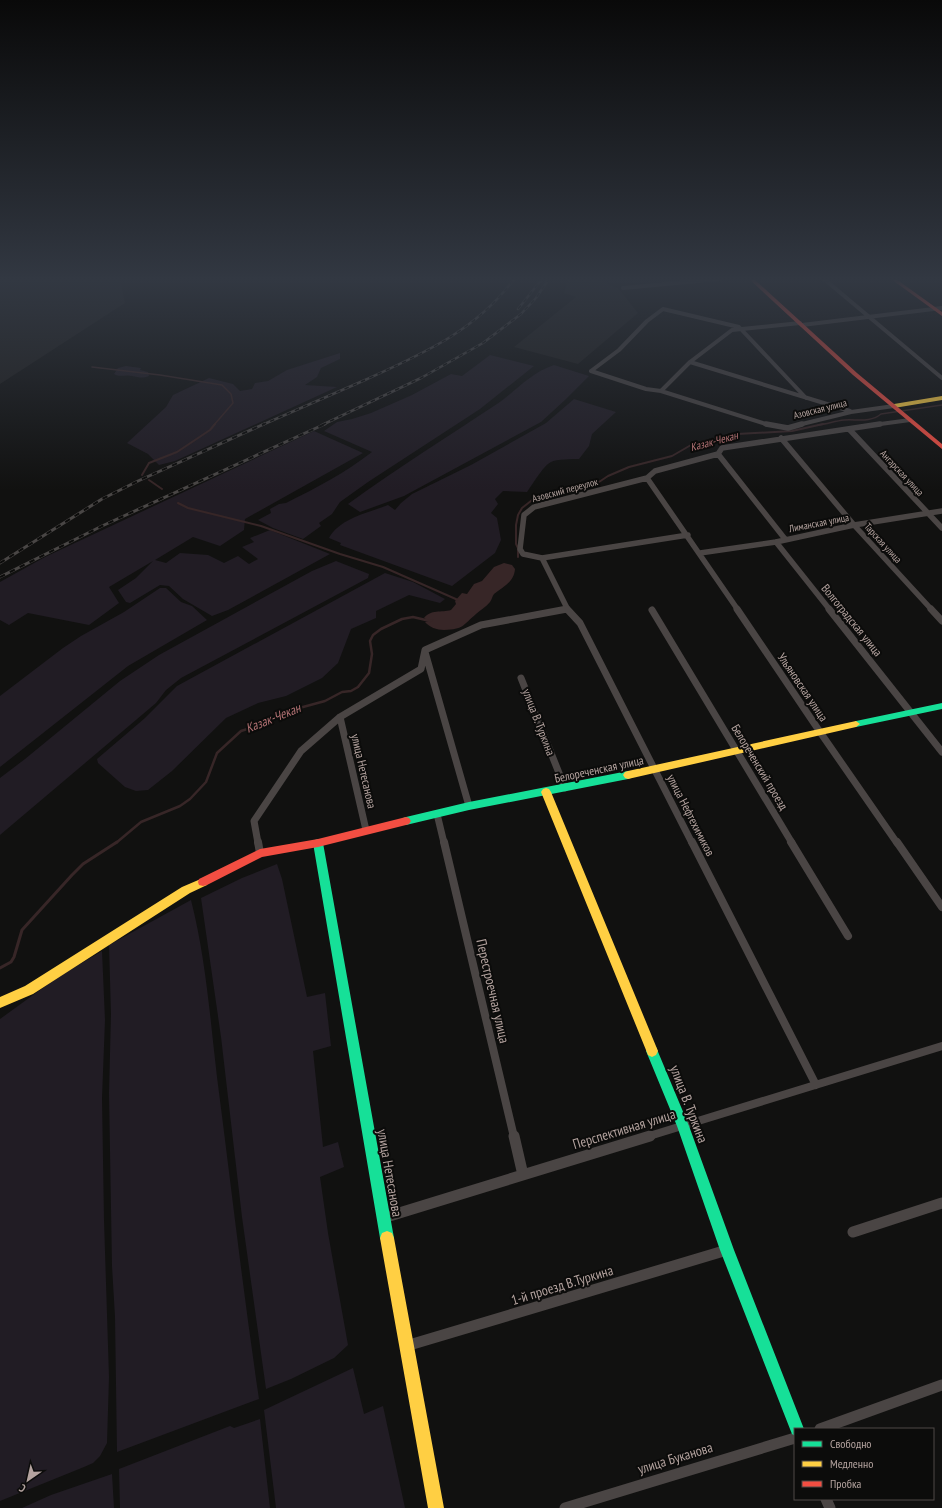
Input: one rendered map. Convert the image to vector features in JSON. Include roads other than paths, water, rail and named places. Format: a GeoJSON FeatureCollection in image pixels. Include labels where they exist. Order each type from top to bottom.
{"type":"FeatureCollection","features":[{"type":"Feature","properties":{"kind":"street","name":"Азовская улица"},"geometry":{"type":"LineString","coordinates":[[620,349],[591,371],[646,389],[661,391],[771,426],[788,428],[851,412],[896,407],[942,398]]}},
{"type":"Feature","properties":{"kind":"street"},"geometry":{"type":"LineString","coordinates":[[661,391],[690,362],[707,349]]}},
{"type":"Feature","properties":{"kind":"street"},"geometry":{"type":"LineString","coordinates":[[761,349],[806,398]]}},
{"type":"Feature","properties":{"kind":"street"},"geometry":{"type":"LineString","coordinates":[[828,349],[855,374],[942,447]]}},
{"type":"Feature","properties":{"kind":"street"},"geometry":{"type":"LineString","coordinates":[[908,349],[942,378]]}},
{"type":"Feature","properties":{"kind":"street"},"geometry":{"type":"LineString","coordinates":[[690,362],[851,412]]}},
{"type":"Feature","properties":{"kind":"street","name":"Азовский переулок"},"geometry":{"type":"LineString","coordinates":[[542,558],[523,554],[520,549],[524,515],[534,507],[647,478],[655,471],[718,454],[722,448],[781,438],[848,430],[908,418]]}},
{"type":"Feature","properties":{"kind":"street","name":"Ангарская улица"},"geometry":{"type":"LineString","coordinates":[[848,430],[942,528]]}},
{"type":"Feature","properties":{"kind":"street","name":"Тарская улица"},"geometry":{"type":"LineString","coordinates":[[781,438],[854,525],[942,621]]}},
{"type":"Feature","properties":{"kind":"street"},"geometry":{"type":"LineString","coordinates":[[718,454],[785,539]]}},
{"type":"Feature","properties":{"kind":"street","name":"Ульяновская улица"},"geometry":{"type":"LineString","coordinates":[[647,478],[688,535],[820,732],[942,907]]}},
{"type":"Feature","properties":{"kind":"street","name":"Лиманская улица"},"geometry":{"type":"LineString","coordinates":[[700,553],[776,542],[854,525],[942,511]]}},
{"type":"Feature","properties":{"kind":"street"},"geometry":{"type":"LineString","coordinates":[[542,558],[688,535]]}},
{"type":"Feature","properties":{"kind":"street","name":"Волгоградская улица"},"geometry":{"type":"LineString","coordinates":[[776,542],[912,712],[942,752]]}},
{"type":"Feature","properties":{"kind":"street","name":"улица Нефтехимиков"},"geometry":{"type":"LineString","coordinates":[[542,558],[567,609],[580,623],[816,1085]]}},
{"type":"Feature","properties":{"kind":"street"},"geometry":{"type":"LineString","coordinates":[[425,650],[481,625],[567,609]]}},
{"type":"Feature","properties":{"kind":"street","name":"Белореченский проезд"},"geometry":{"type":"LineString","coordinates":[[652,610],[848,936]]}},
{"type":"Feature","properties":{"kind":"street"},"geometry":{"type":"LineString","coordinates":[[260,852],[254,821],[301,752],[340,717],[421,669],[425,650]]}},
{"type":"Feature","properties":{"kind":"street"},"geometry":{"type":"LineString","coordinates":[[425,650],[469,806]]}},
{"type":"Feature","properties":{"kind":"street","name":"улица В. Туркина"},"geometry":{"type":"LineString","coordinates":[[522,678],[565,788]]}},
{"type":"Feature","properties":{"kind":"street","name":"Белореченская улица"},"geometry":{"type":"LineString","coordinates":[[0,1003],[29,990],[186,890],[260,852],[318,843],[366,830],[469,806],[654,770],[737,750],[942,706]]}},
{"type":"Feature","properties":{"kind":"street","name":"улица Нетесанова"},"geometry":{"type":"LineString","coordinates":[[340,717],[366,830]]}},
{"type":"Feature","properties":{"kind":"street","name":"улица В. Туркина"},"geometry":{"type":"LineString","coordinates":[[546,792],[683,1126],[727,1250],[797,1428]]}},
{"type":"Feature","properties":{"kind":"street","name":"Перестроечная улица"},"geometry":{"type":"LineString","coordinates":[[437,814],[523,1175]]}},
{"type":"Feature","properties":{"kind":"street","name":"улица Нетесанова"},"geometry":{"type":"LineString","coordinates":[[318,843],[383,1218],[436,1508]]}},
{"type":"Feature","properties":{"kind":"street","name":"Перспективная улица"},"geometry":{"type":"LineString","coordinates":[[383,1218],[942,1046]]}},
{"type":"Feature","properties":{"kind":"street"},"geometry":{"type":"LineString","coordinates":[[853,1232],[942,1203]]}},
{"type":"Feature","properties":{"kind":"street","name":"1-й проезд В.Туркина"},"geometry":{"type":"LineString","coordinates":[[406,1346],[727,1250]]}},
{"type":"Feature","properties":{"kind":"street"},"geometry":{"type":"LineString","coordinates":[[823,1428],[942,1385]]}},
{"type":"Feature","properties":{"kind":"street","name":"улица Буканова"},"geometry":{"type":"LineString","coordinates":[[565,1508],[794,1438]]}},
{"type":"Feature","properties":{"kind":"waterway"},"geometry":{"type":"LineString","coordinates":[[92,367],[160,375],[222,385],[231,394],[233,403],[214,425]]}},
{"type":"Feature","properties":{"kind":"waterway","name":"Казак-Чекан"},"geometry":{"type":"LineString","coordinates":[[822,424],[844,420],[868,420],[881,414],[942,405]]}},
{"type":"Feature","properties":{"kind":"waterway"},"geometry":{"type":"LineString","coordinates":[[142,475],[149,463],[177,452],[210,430],[215,424]]}},
{"type":"Feature","properties":{"kind":"waterway","name":"Казак-Чекан"},"geometry":{"type":"LineString","coordinates":[[518,557],[518,548],[516,544],[516,525],[518,515],[522,508],[536,497],[599,482],[608,476],[629,467],[672,456],[691,445],[737,434],[792,431],[822,424]]}},
{"type":"Feature","properties":{"kind":"waterway"},"geometry":{"type":"LineString","coordinates":[[149,480],[162,489]]}},
{"type":"Feature","properties":{"kind":"waterway"},"geometry":{"type":"LineString","coordinates":[[178,503],[188,508],[261,526],[340,554],[383,567],[458,600]]}},
{"type":"Feature","properties":{"kind":"waterway","name":"Казак-Чекан"},"geometry":{"type":"LineString","coordinates":[[116,843],[141,822],[180,806],[190,799],[206,782],[217,753],[241,731],[257,726],[292,710],[325,701],[342,692],[351,691],[358,687],[369,673],[372,654],[370,641],[373,635],[381,629],[402,619],[413,617],[430,621],[432,620]]}},
{"type":"Feature","properties":{"kind":"waterway","name":"Казак-Чекан"},"geometry":{"type":"LineString","coordinates":[[0,968],[11,962],[14,957],[22,930],[72,875],[83,864],[117,842]]}},
{"type":"Feature","properties":{"kind":"railway"},"geometry":{"type":"LineString","coordinates":[[262,425],[407,361],[428,349]]}},
{"type":"Feature","properties":{"kind":"railway"},"geometry":{"type":"LineString","coordinates":[[322,425],[421,378],[472,349]]}},
{"type":"Feature","properties":{"kind":"railway"},"geometry":{"type":"LineString","coordinates":[[0,563],[102,499],[138,481],[264,424]]}},
{"type":"Feature","properties":{"kind":"railway"},"geometry":{"type":"LineString","coordinates":[[0,577],[102,526],[325,424]]}}]}
